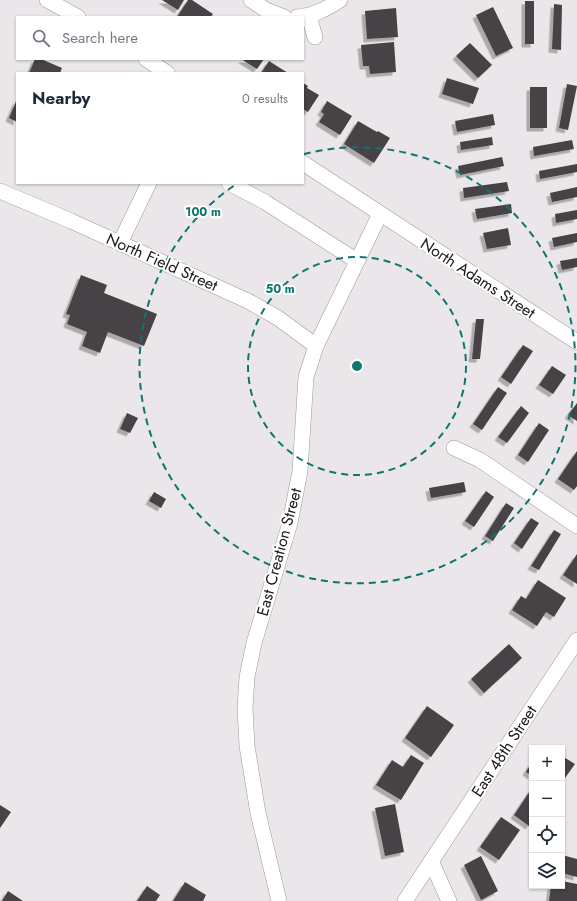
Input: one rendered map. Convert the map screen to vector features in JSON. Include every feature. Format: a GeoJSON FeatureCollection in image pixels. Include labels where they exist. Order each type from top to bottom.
{"type":"FeatureCollection","features":[{"type":"Feature","properties":{"kind":"street"},"geometry":{"type":"LineString","coordinates":[[47,0],[76,16]]}},
{"type":"Feature","properties":{"kind":"street"},"geometry":{"type":"LineString","coordinates":[[250,0],[266,10],[281,16]]}},
{"type":"Feature","properties":{"kind":"street"},"geometry":{"type":"LineString","coordinates":[[304,17],[326,9],[340,0]]}},
{"type":"Feature","properties":{"kind":"street"},"geometry":{"type":"LineString","coordinates":[[304,19],[315,37]]}},
{"type":"Feature","properties":{"kind":"street"},"geometry":{"type":"LineString","coordinates":[[148,60],[166,72]]}},
{"type":"Feature","properties":{"kind":"street","name":"North Adams Street"},"geometry":{"type":"LineString","coordinates":[[304,164],[577,342]]}},
{"type":"Feature","properties":{"kind":"street"},"geometry":{"type":"LineString","coordinates":[[120,243],[149,184]]}},
{"type":"Feature","properties":{"kind":"street"},"geometry":{"type":"LineString","coordinates":[[231,184],[265,202],[357,261]]}},
{"type":"Feature","properties":{"kind":"street","name":"North Field Street"},"geometry":{"type":"LineString","coordinates":[[0,191],[248,300],[278,318],[316,346]]}},
{"type":"Feature","properties":{"kind":"street","name":"East Creation Street"},"geometry":{"type":"LineString","coordinates":[[279,901],[258,813],[247,746],[245,708],[247,677],[254,642],[290,523],[300,471],[306,377],[316,346],[380,214]]}},
{"type":"Feature","properties":{"kind":"street"},"geometry":{"type":"LineString","coordinates":[[454,448],[480,460],[577,526]]}},
{"type":"Feature","properties":{"kind":"street","name":"East 48th Street"},"geometry":{"type":"LineString","coordinates":[[405,901],[577,640]]}},
{"type":"Feature","properties":{"kind":"street"},"geometry":{"type":"LineString","coordinates":[[431,861],[449,901]]}},
{"type":"Feature","properties":{"kind":"building"},"geometry":{"type":"Polygon","coordinates":[[[162,0],[184,0],[178,10],[162,0]]]}},
{"type":"Feature","properties":{"kind":"building"},"geometry":{"type":"Polygon","coordinates":[[[188,0],[192,0],[213,14],[212,16],[178,16],[188,0]]]}},
{"type":"Feature","properties":{"kind":"building"},"geometry":{"type":"Polygon","coordinates":[[[525,1],[534,1],[534,44],[525,44],[525,1]]]}},
{"type":"Feature","properties":{"kind":"building"},"geometry":{"type":"Polygon","coordinates":[[[554,4],[562,5],[561,50],[552,49],[554,4]]]}},
{"type":"Feature","properties":{"kind":"building"},"geometry":{"type":"Polygon","coordinates":[[[493,7],[513,48],[496,56],[476,15],[493,7]]]}},
{"type":"Feature","properties":{"kind":"building"},"geometry":{"type":"Polygon","coordinates":[[[396,8],[398,37],[367,39],[365,11],[396,8]]]}},
{"type":"Feature","properties":{"kind":"building"},"geometry":{"type":"Polygon","coordinates":[[[394,42],[396,72],[370,74],[369,66],[363,66],[361,45],[394,42]]]}},
{"type":"Feature","properties":{"kind":"building"},"geometry":{"type":"Polygon","coordinates":[[[470,43],[492,65],[478,78],[456,56],[470,43]]]}},
{"type":"Feature","properties":{"kind":"building"},"geometry":{"type":"Polygon","coordinates":[[[35,60],[43,60],[62,68],[60,72],[29,72],[35,60]]]}},
{"type":"Feature","properties":{"kind":"building"},"geometry":{"type":"Polygon","coordinates":[[[243,60],[263,60],[257,69],[243,60]]]}},
{"type":"Feature","properties":{"kind":"building"},"geometry":{"type":"Polygon","coordinates":[[[269,61],[286,72],[262,72],[269,61]]]}},
{"type":"Feature","properties":{"kind":"building"},"geometry":{"type":"Polygon","coordinates":[[[447,78],[479,88],[473,104],[442,94],[447,78]]]}},
{"type":"Feature","properties":{"kind":"building"},"geometry":{"type":"Polygon","coordinates":[[[304,84],[308,86],[307,88],[319,95],[308,112],[304,110],[304,84]]]}},
{"type":"Feature","properties":{"kind":"building"},"geometry":{"type":"Polygon","coordinates":[[[567,84],[577,86],[568,130],[559,128],[567,84]]]}},
{"type":"Feature","properties":{"kind":"building"},"geometry":{"type":"Polygon","coordinates":[[[530,87],[547,87],[547,128],[530,128],[530,87]]]}},
{"type":"Feature","properties":{"kind":"building"},"geometry":{"type":"Polygon","coordinates":[[[16,101],[16,122],[9,118],[16,101]]]}},
{"type":"Feature","properties":{"kind":"building"},"geometry":{"type":"Polygon","coordinates":[[[327,101],[352,116],[340,135],[319,122],[324,114],[321,112],[327,101]]]}},
{"type":"Feature","properties":{"kind":"building"},"geometry":{"type":"Polygon","coordinates":[[[493,114],[495,125],[457,132],[455,121],[493,114]]]}},
{"type":"Feature","properties":{"kind":"building"},"geometry":{"type":"Polygon","coordinates":[[[358,121],[390,138],[374,163],[344,144],[358,121]]]}},
{"type":"Feature","properties":{"kind":"building"},"geometry":{"type":"Polygon","coordinates":[[[492,137],[493,145],[461,150],[460,142],[492,137]]]}},
{"type":"Feature","properties":{"kind":"building"},"geometry":{"type":"Polygon","coordinates":[[[572,140],[574,149],[534,156],[533,147],[572,140]]]}},
{"type":"Feature","properties":{"kind":"building"},"geometry":{"type":"Polygon","coordinates":[[[502,157],[504,166],[460,175],[458,166],[502,157]]]}},
{"type":"Feature","properties":{"kind":"building"},"geometry":{"type":"Polygon","coordinates":[[[577,164],[577,172],[540,179],[539,171],[577,164]]]}},
{"type":"Feature","properties":{"kind":"building"},"geometry":{"type":"Polygon","coordinates":[[[507,182],[509,191],[464,198],[463,188],[507,182]]]}},
{"type":"Feature","properties":{"kind":"building"},"geometry":{"type":"Polygon","coordinates":[[[577,187],[577,197],[552,202],[550,193],[577,187]]]}},
{"type":"Feature","properties":{"kind":"building"},"geometry":{"type":"Polygon","coordinates":[[[511,204],[512,213],[477,219],[475,209],[511,204]]]}},
{"type":"Feature","properties":{"kind":"building"},"geometry":{"type":"Polygon","coordinates":[[[577,210],[577,219],[556,223],[555,214],[577,210]]]}},
{"type":"Feature","properties":{"kind":"building"},"geometry":{"type":"Polygon","coordinates":[[[508,228],[511,245],[487,249],[483,233],[508,228]]]}},
{"type":"Feature","properties":{"kind":"building"},"geometry":{"type":"Polygon","coordinates":[[[577,233],[577,242],[554,247],[552,238],[577,233]]]}},
{"type":"Feature","properties":{"kind":"building"},"geometry":{"type":"Polygon","coordinates":[[[577,258],[577,267],[562,270],[560,261],[577,258]]]}},
{"type":"Feature","properties":{"kind":"building"},"geometry":{"type":"Polygon","coordinates":[[[81,275],[107,285],[104,293],[157,314],[144,346],[108,332],[100,353],[82,346],[87,332],[67,324],[70,315],[66,314],[81,275]]]}},
{"type":"Feature","properties":{"kind":"building"},"geometry":{"type":"Polygon","coordinates":[[[476,319],[484,319],[480,359],[472,359],[476,319]]]}},
{"type":"Feature","properties":{"kind":"building"},"geometry":{"type":"Polygon","coordinates":[[[523,345],[533,351],[511,384],[501,377],[523,345]]]}},
{"type":"Feature","properties":{"kind":"building"},"geometry":{"type":"Polygon","coordinates":[[[552,366],[566,375],[553,394],[539,385],[552,366]]]}},
{"type":"Feature","properties":{"kind":"building"},"geometry":{"type":"Polygon","coordinates":[[[498,387],[507,393],[482,430],[473,424],[498,387]]]}},
{"type":"Feature","properties":{"kind":"building"},"geometry":{"type":"Polygon","coordinates":[[[577,403],[577,421],[568,415],[577,403]]]}},
{"type":"Feature","properties":{"kind":"building"},"geometry":{"type":"Polygon","coordinates":[[[521,406],[529,413],[507,443],[498,437],[521,406]]]}},
{"type":"Feature","properties":{"kind":"building"},"geometry":{"type":"Polygon","coordinates":[[[127,413],[138,418],[130,433],[120,429],[127,413]]]}},
{"type":"Feature","properties":{"kind":"building"},"geometry":{"type":"Polygon","coordinates":[[[539,423],[549,430],[528,462],[518,455],[539,423]]]}},
{"type":"Feature","properties":{"kind":"building"},"geometry":{"type":"Polygon","coordinates":[[[577,451],[577,486],[574,490],[558,479],[577,451]]]}},
{"type":"Feature","properties":{"kind":"building"},"geometry":{"type":"Polygon","coordinates":[[[464,482],[466,492],[431,498],[429,488],[464,482]]]}},
{"type":"Feature","properties":{"kind":"building"},"geometry":{"type":"Polygon","coordinates":[[[486,491],[494,497],[474,527],[465,521],[486,491]]]}},
{"type":"Feature","properties":{"kind":"building"},"geometry":{"type":"Polygon","coordinates":[[[154,492],[166,499],[161,508],[149,501],[154,492]]]}},
{"type":"Feature","properties":{"kind":"building"},"geometry":{"type":"Polygon","coordinates":[[[506,503],[514,508],[493,541],[485,536],[506,503]]]}},
{"type":"Feature","properties":{"kind":"building"},"geometry":{"type":"Polygon","coordinates":[[[531,518],[539,523],[522,549],[514,543],[531,518]]]}},
{"type":"Feature","properties":{"kind":"building"},"geometry":{"type":"Polygon","coordinates":[[[554,530],[561,534],[539,570],[531,566],[554,530]]]}},
{"type":"Feature","properties":{"kind":"building"},"geometry":{"type":"Polygon","coordinates":[[[577,554],[577,584],[563,575],[577,554]]]}},
{"type":"Feature","properties":{"kind":"building"},"geometry":{"type":"Polygon","coordinates":[[[538,580],[566,598],[554,617],[546,612],[537,626],[512,610],[521,596],[526,599],[538,580]]]}},
{"type":"Feature","properties":{"kind":"building"},"geometry":{"type":"Polygon","coordinates":[[[509,644],[522,658],[484,693],[471,679],[509,644]]]}},
{"type":"Feature","properties":{"kind":"building"},"geometry":{"type":"Polygon","coordinates":[[[427,706],[454,725],[431,757],[405,738],[427,706]]]}},
{"type":"Feature","properties":{"kind":"building"},"geometry":{"type":"Polygon","coordinates":[[[411,755],[424,763],[401,800],[376,785],[392,760],[403,767],[411,755]]]}},
{"type":"Feature","properties":{"kind":"building"},"geometry":{"type":"Polygon","coordinates":[[[565,758],[575,764],[565,778],[565,758]]]}},
{"type":"Feature","properties":{"kind":"building"},"geometry":{"type":"Polygon","coordinates":[[[529,767],[529,774],[526,772],[529,767]]]}},
{"type":"Feature","properties":{"kind":"building"},"geometry":{"type":"Polygon","coordinates":[[[529,792],[529,826],[514,815],[529,792]]]}},
{"type":"Feature","properties":{"kind":"building"},"geometry":{"type":"Polygon","coordinates":[[[395,804],[404,852],[385,856],[375,808],[395,804]]]}},
{"type":"Feature","properties":{"kind":"building"},"geometry":{"type":"Polygon","coordinates":[[[0,805],[11,812],[0,828],[0,805]]]}},
{"type":"Feature","properties":{"kind":"building"},"geometry":{"type":"Polygon","coordinates":[[[501,817],[520,830],[499,860],[480,847],[501,817]]]}},
{"type":"Feature","properties":{"kind":"building"},"geometry":{"type":"Polygon","coordinates":[[[481,856],[498,891],[481,900],[464,865],[481,856]]]}},
{"type":"Feature","properties":{"kind":"building"},"geometry":{"type":"Polygon","coordinates":[[[565,856],[577,859],[577,877],[565,874],[565,856]]]}},
{"type":"Feature","properties":{"kind":"building"},"geometry":{"type":"Polygon","coordinates":[[[185,882],[206,895],[203,901],[173,901],[185,882]]]}},
{"type":"Feature","properties":{"kind":"building"},"geometry":{"type":"Polygon","coordinates":[[[565,882],[577,884],[577,901],[549,901],[551,889],[565,889],[565,882]]]}},
{"type":"Feature","properties":{"kind":"building"},"geometry":{"type":"Polygon","coordinates":[[[147,886],[160,895],[156,901],[137,901],[147,886]]]}},
{"type":"Feature","properties":{"kind":"building"},"geometry":{"type":"Polygon","coordinates":[[[8,891],[23,901],[2,901],[8,891]]]}}]}
